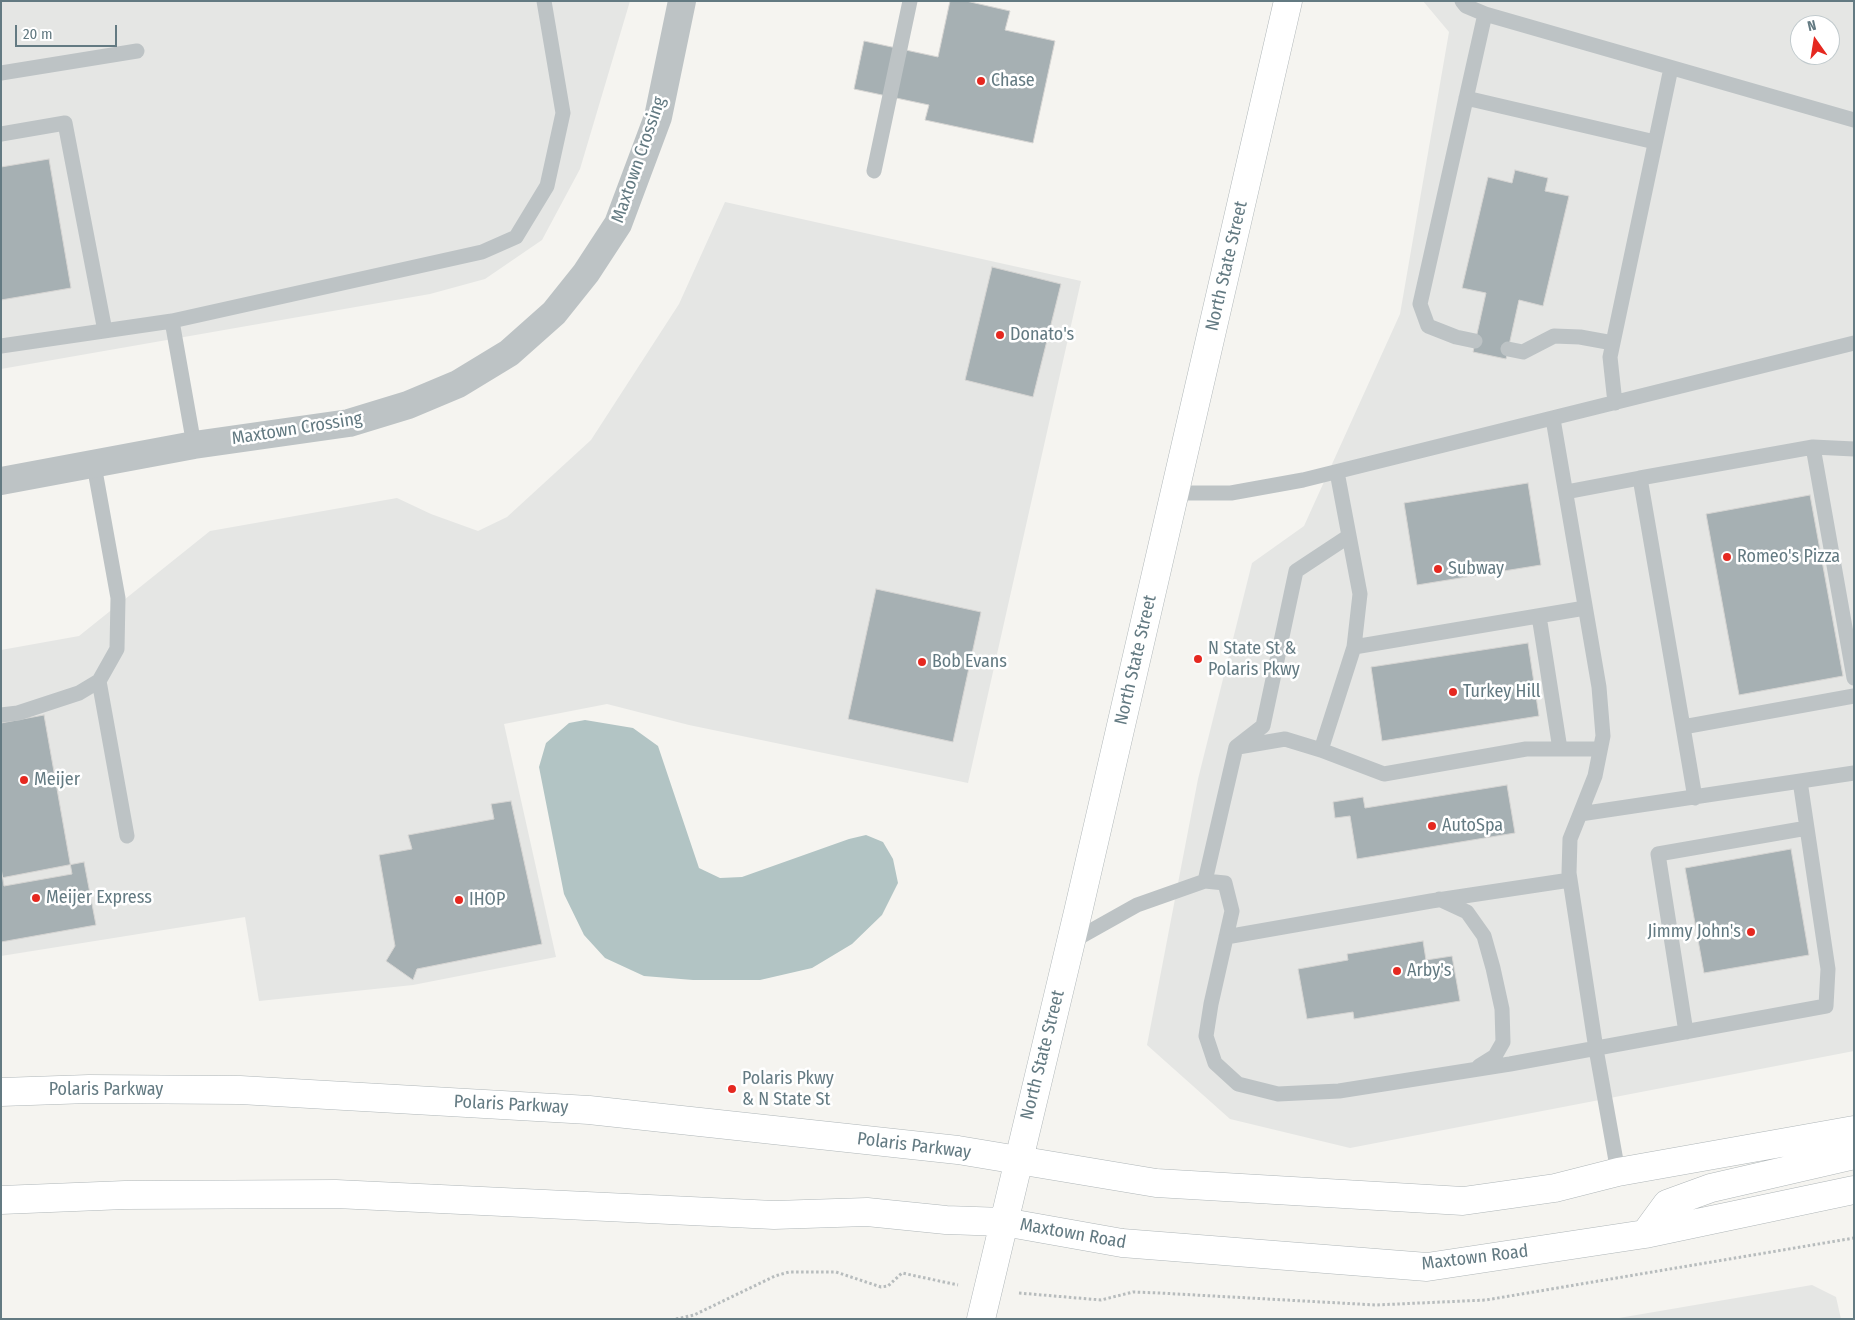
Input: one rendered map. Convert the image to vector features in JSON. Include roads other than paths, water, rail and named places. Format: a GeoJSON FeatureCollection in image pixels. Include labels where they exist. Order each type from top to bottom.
{"type":"FeatureCollection","features":[{"type":"Feature","properties":{"kind":"main road","name":"North State Street"},"geometry":{"type":"LineString","coordinates":[[981,1319],[1288,1]]}},
{"type":"Feature","properties":{"kind":"main road","name":"Polaris Parkway"},"geometry":{"type":"LineString","coordinates":[[1,1092],[89,1089],[240,1090],[589,1110],[902,1143],[1018,1161]]}},
{"type":"Feature","properties":{"kind":"main road"},"geometry":{"type":"LineString","coordinates":[[1018,1161],[1156,1183],[1463,1201],[1555,1188],[1618,1172],[1854,1130]]}},
{"type":"Feature","properties":{"kind":"main road"},"geometry":{"type":"LineString","coordinates":[[1645,1234],[1667,1204],[1711,1188],[1854,1155]]}},
{"type":"Feature","properties":{"kind":"main road","name":"Maxtown Road"},"geometry":{"type":"LineString","coordinates":[[1004,1222],[1122,1243],[1427,1266],[1645,1234],[1854,1190]]}},
{"type":"Feature","properties":{"kind":"main road"},"geometry":{"type":"LineString","coordinates":[[1,1200],[124,1195],[336,1194],[774,1215],[867,1212],[946,1220],[1004,1222]]}},
{"type":"Feature","properties":{"kind":"street","name":"Maxtown Crossing"},"geometry":{"type":"LineString","coordinates":[[1,481],[194,445],[349,423],[408,405],[458,384],[508,353],[554,313],[586,273],[618,224],[658,118],[682,1]]}},
{"type":"Feature","properties":{"kind":"lane"},"geometry":{"type":"LineString","coordinates":[[1,346],[172,321],[482,252],[516,237],[547,186],[563,113],[544,1]]}},
{"type":"Feature","properties":{"kind":"lane"},"geometry":{"type":"LineString","coordinates":[[874,171],[910,1]]}},
{"type":"Feature","properties":{"kind":"lane"},"geometry":{"type":"LineString","coordinates":[[1462,1],[1466,6],[1486,14],[1854,120]]}},
{"type":"Feature","properties":{"kind":"lane"},"geometry":{"type":"LineString","coordinates":[[1475,341],[1456,337],[1428,326],[1420,304],[1486,14]]}},
{"type":"Feature","properties":{"kind":"lane"},"geometry":{"type":"LineString","coordinates":[[1,73],[137,51]]}},
{"type":"Feature","properties":{"kind":"lane"},"geometry":{"type":"LineString","coordinates":[[1616,403],[1610,357],[1671,68]]}},
{"type":"Feature","properties":{"kind":"lane"},"geometry":{"type":"LineString","coordinates":[[1466,98],[1655,142]]}},
{"type":"Feature","properties":{"kind":"lane"},"geometry":{"type":"LineString","coordinates":[[1,134],[65,123],[105,331]]}},
{"type":"Feature","properties":{"kind":"lane"},"geometry":{"type":"LineString","coordinates":[[172,321],[194,445]]}},
{"type":"Feature","properties":{"kind":"lane"},"geometry":{"type":"LineString","coordinates":[[1508,349],[1523,352],[1554,336],[1580,337],[1613,342]]}},
{"type":"Feature","properties":{"kind":"lane"},"geometry":{"type":"LineString","coordinates":[[1174,493],[1231,493],[1303,480],[1854,343]]}},
{"type":"Feature","properties":{"kind":"lane"},"geometry":{"type":"LineString","coordinates":[[1553,419],[1599,687],[1602,736],[1595,776],[1570,839],[1570,880],[1596,1049],[1618,1172]]}},
{"type":"Feature","properties":{"kind":"lane"},"geometry":{"type":"LineString","coordinates":[[1566,492],[1813,447],[1854,449]]}},
{"type":"Feature","properties":{"kind":"lane"},"geometry":{"type":"LineString","coordinates":[[1813,447],[1854,678]]}},
{"type":"Feature","properties":{"kind":"lane"},"geometry":{"type":"LineString","coordinates":[[1,715],[18,712],[79,693],[99,681],[117,649],[118,598],[94,465]]}},
{"type":"Feature","properties":{"kind":"lane"},"geometry":{"type":"LineString","coordinates":[[1322,750],[1354,647],[1360,594],[1337,472]]}},
{"type":"Feature","properties":{"kind":"lane"},"geometry":{"type":"LineString","coordinates":[[1640,478],[1694,798]]}},
{"type":"Feature","properties":{"kind":"lane"},"geometry":{"type":"LineString","coordinates":[[1205,881],[1236,747],[1263,726],[1296,570],[1349,536]]}},
{"type":"Feature","properties":{"kind":"lane"},"geometry":{"type":"LineString","coordinates":[[1354,647],[1586,608]]}},
{"type":"Feature","properties":{"kind":"lane"},"geometry":{"type":"LineString","coordinates":[[1539,616],[1560,749]]}},
{"type":"Feature","properties":{"kind":"lane"},"geometry":{"type":"LineString","coordinates":[[99,681],[127,836]]}},
{"type":"Feature","properties":{"kind":"lane"},"geometry":{"type":"LineString","coordinates":[[1683,727],[1854,696]]}},
{"type":"Feature","properties":{"kind":"lane"},"geometry":{"type":"LineString","coordinates":[[1236,747],[1285,739],[1322,750],[1384,774],[1526,749],[1600,749]]}},
{"type":"Feature","properties":{"kind":"lane"},"geometry":{"type":"LineString","coordinates":[[1580,814],[1854,772]]}},
{"type":"Feature","properties":{"kind":"lane"},"geometry":{"type":"LineString","coordinates":[[1070,942],[1137,905],[1205,881],[1225,883],[1232,912],[1211,1004],[1206,1036],[1215,1063],[1238,1084],[1278,1094],[1339,1091],[1474,1070],[1826,1006],[1828,969],[1800,781]]}},
{"type":"Feature","properties":{"kind":"lane"},"geometry":{"type":"LineString","coordinates":[[1686,1032],[1658,854],[1807,828]]}},
{"type":"Feature","properties":{"kind":"lane"},"geometry":{"type":"LineString","coordinates":[[1226,937],[1439,899],[1570,880]]}},
{"type":"Feature","properties":{"kind":"lane"},"geometry":{"type":"LineString","coordinates":[[1439,899],[1468,912],[1484,936],[1502,1009],[1503,1042],[1495,1056],[1474,1070]]}},
{"type":"Feature","properties":{"kind":"place","name":"Chase"},"geometry":{"type":"Point","coordinates":[981,81]}},
{"type":"Feature","properties":{"kind":"place","name":"Donato's"},"geometry":{"type":"Point","coordinates":[1000,335]}},
{"type":"Feature","properties":{"kind":"place","name":"Romeo's Pizza"},"geometry":{"type":"Point","coordinates":[1727,557]}},
{"type":"Feature","properties":{"kind":"place","name":"Subway"},"geometry":{"type":"Point","coordinates":[1438,569]}},
{"type":"Feature","properties":{"kind":"place","name":"N State St & Polaris Pkwy"},"geometry":{"type":"Point","coordinates":[1198,659]}},
{"type":"Feature","properties":{"kind":"place","name":"Bob Evans"},"geometry":{"type":"Point","coordinates":[922,662]}},
{"type":"Feature","properties":{"kind":"place","name":"Turkey Hill"},"geometry":{"type":"Point","coordinates":[1453,692]}},
{"type":"Feature","properties":{"kind":"place","name":"Meijer"},"geometry":{"type":"Point","coordinates":[24,780]}},
{"type":"Feature","properties":{"kind":"place","name":"AutoSpa"},"geometry":{"type":"Point","coordinates":[1432,826]}},
{"type":"Feature","properties":{"kind":"place","name":"Meijer Express"},"geometry":{"type":"Point","coordinates":[36,898]}},
{"type":"Feature","properties":{"kind":"place","name":"IHOP"},"geometry":{"type":"Point","coordinates":[459,900]}},
{"type":"Feature","properties":{"kind":"place","name":"Jimmy John's"},"geometry":{"type":"Point","coordinates":[1751,932]}},
{"type":"Feature","properties":{"kind":"place","name":"Arby's"},"geometry":{"type":"Point","coordinates":[1397,971]}},
{"type":"Feature","properties":{"kind":"place","name":"Polaris Pkwy & N State St"},"geometry":{"type":"Point","coordinates":[732,1089]}}]}
